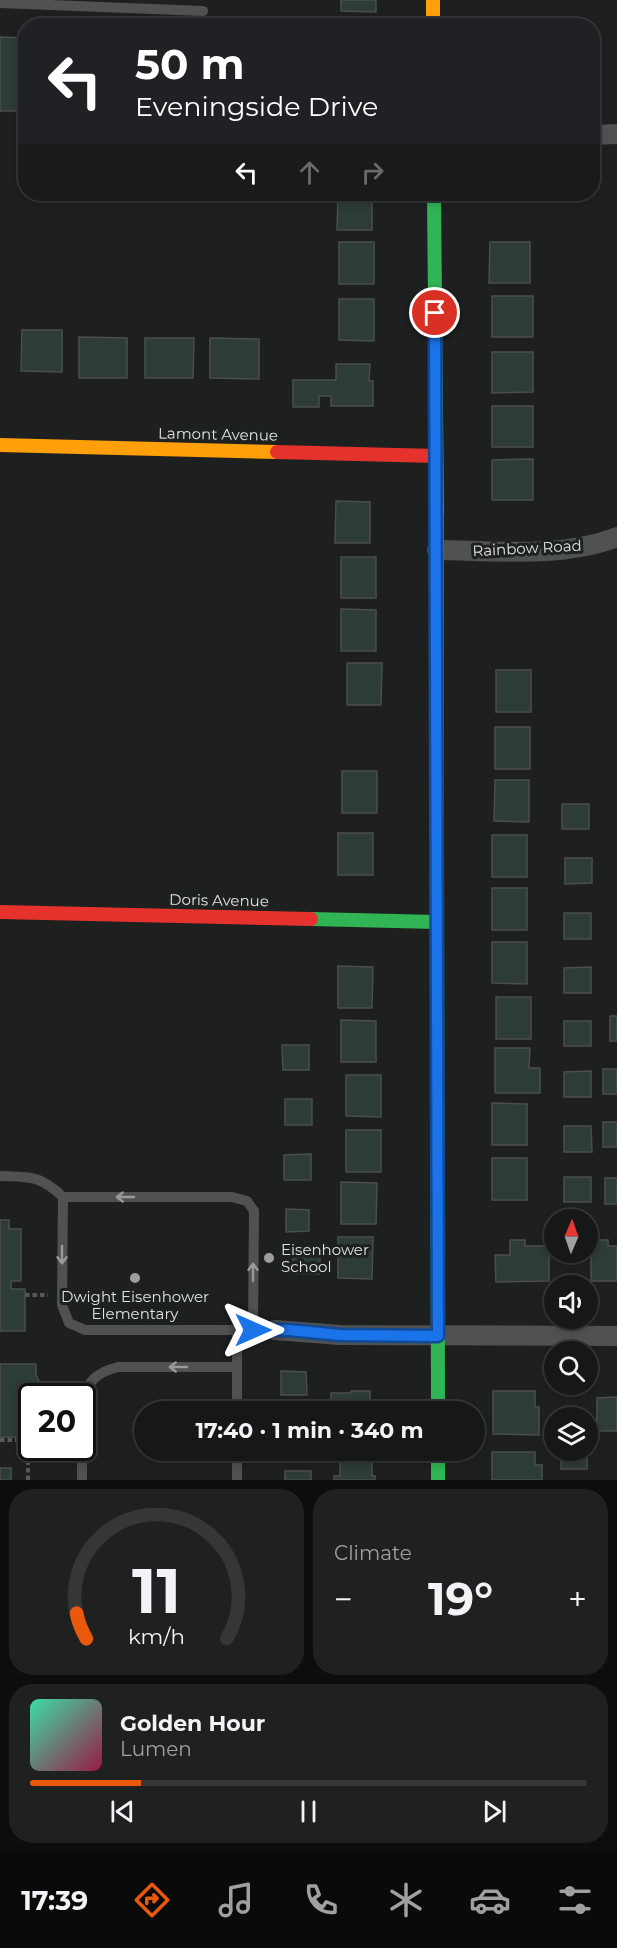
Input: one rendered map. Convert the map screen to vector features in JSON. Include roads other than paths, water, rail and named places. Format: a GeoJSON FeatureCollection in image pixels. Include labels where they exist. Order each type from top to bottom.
{"type":"FeatureCollection","features":[{"type":"Feature","properties":{"kind":"street"},"geometry":{"type":"LineString","coordinates":[[433,18],[434,0]]}},
{"type":"Feature","properties":{"kind":"street"},"geometry":{"type":"LineString","coordinates":[[600,135],[617,134]]}},
{"type":"Feature","properties":{"kind":"street"},"geometry":{"type":"LineString","coordinates":[[434,201],[438,1401]]}},
{"type":"Feature","properties":{"kind":"street","name":"Lamont Avenue"},"geometry":{"type":"LineString","coordinates":[[0,445],[436,456]]}},
{"type":"Feature","properties":{"kind":"street","name":"Rainbow Road"},"geometry":{"type":"LineString","coordinates":[[437,550],[556,549],[602,543],[617,537]]}},
{"type":"Feature","properties":{"kind":"street","name":"Doris Avenue"},"geometry":{"type":"LineString","coordinates":[[0,912],[437,922]]}},
{"type":"Feature","properties":{"kind":"street"},"geometry":{"type":"LineString","coordinates":[[276,1330],[340,1335],[617,1336]]}},
{"type":"Feature","properties":{"kind":"street"},"geometry":{"type":"LineString","coordinates":[[438,1461],[438,1480]]}},
{"type":"Feature","properties":{"kind":"lane"},"geometry":{"type":"LineString","coordinates":[[0,3],[202,11]]}},
{"type":"Feature","properties":{"kind":"lane"},"geometry":{"type":"LineString","coordinates":[[0,1176],[37,1178],[48,1183],[63,1197],[232,1197],[247,1201],[254,1212],[253,1330]]}},
{"type":"Feature","properties":{"kind":"lane"},"geometry":{"type":"LineString","coordinates":[[63,1197],[62,1305],[69,1323],[85,1330],[276,1330]]}},
{"type":"Feature","properties":{"kind":"lane"},"geometry":{"type":"LineString","coordinates":[[237,1330],[237,1401]]}},
{"type":"Feature","properties":{"kind":"lane"},"geometry":{"type":"LineString","coordinates":[[89,1383],[104,1371],[118,1366],[237,1367]]}},
{"type":"Feature","properties":{"kind":"lane"},"geometry":{"type":"LineString","coordinates":[[82,1461],[82,1480]]}},
{"type":"Feature","properties":{"kind":"lane"},"geometry":{"type":"LineString","coordinates":[[237,1461],[237,1480]]}},
{"type":"Feature","properties":{"kind":"place","name":"Eisenhower School"},"geometry":{"type":"Point","coordinates":[269,1258]}},
{"type":"Feature","properties":{"kind":"place","name":"Dwight Eisenhower Elementary"},"geometry":{"type":"Point","coordinates":[135,1278]}}]}
